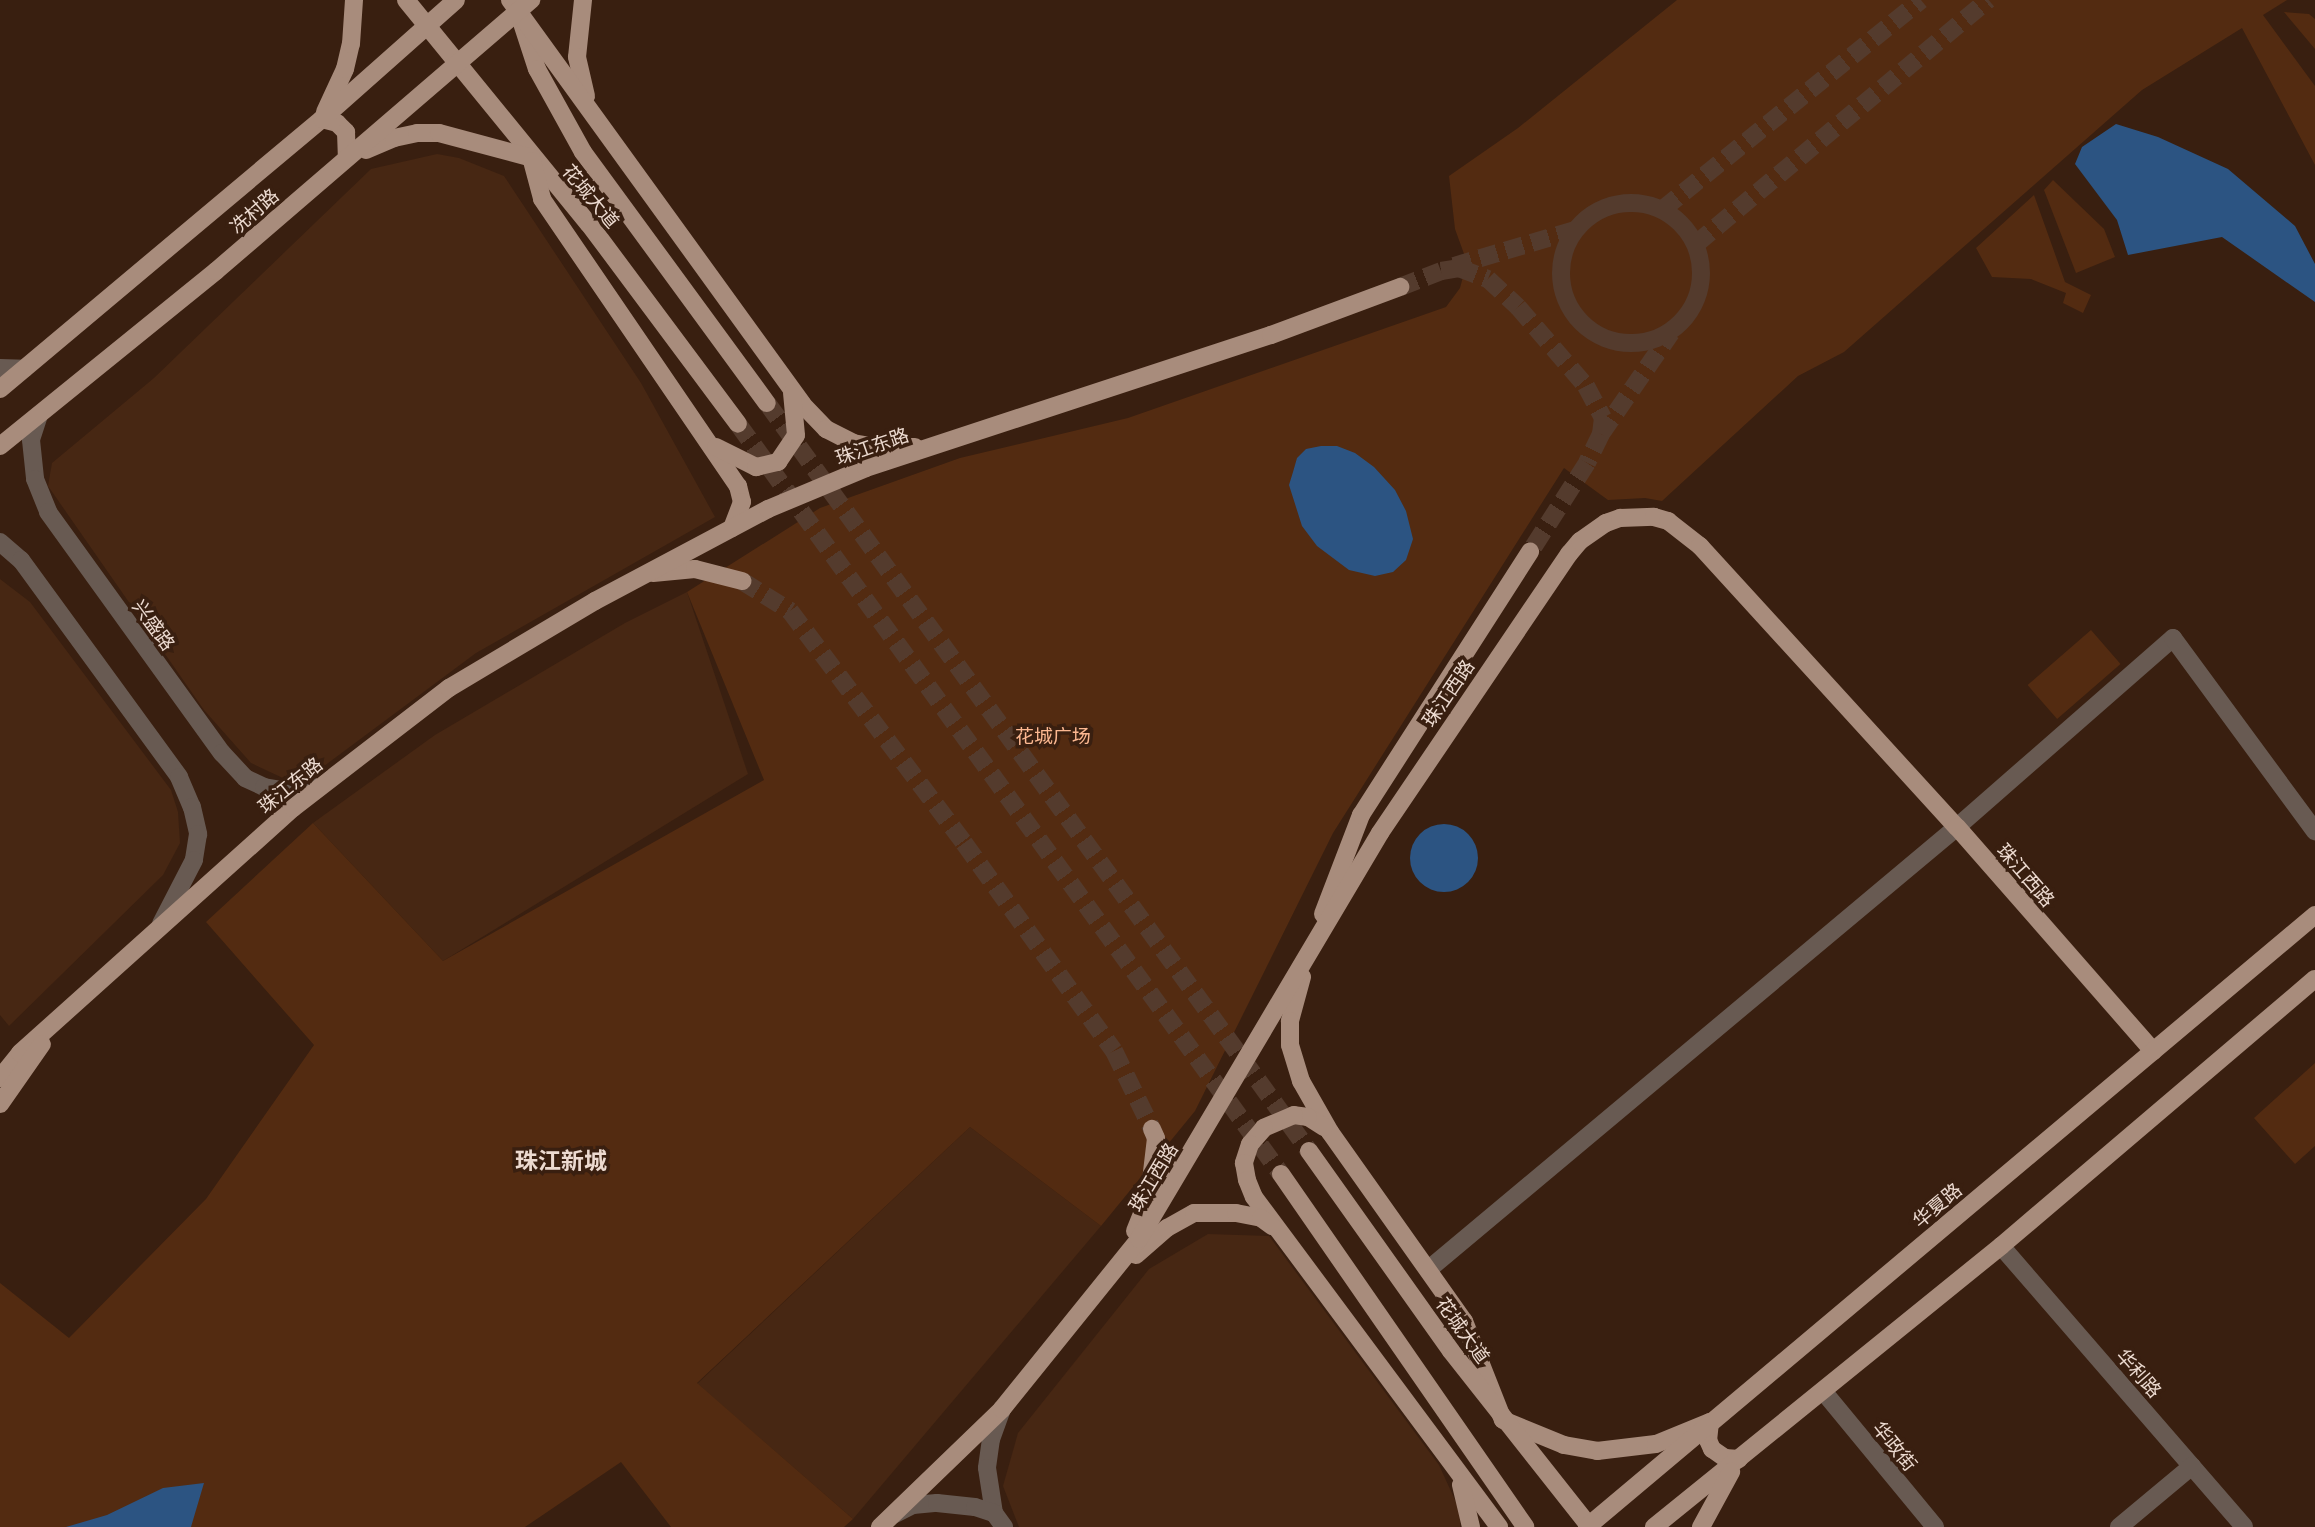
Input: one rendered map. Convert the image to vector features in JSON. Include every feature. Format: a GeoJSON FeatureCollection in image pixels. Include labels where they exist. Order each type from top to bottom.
{"type":"FeatureCollection","features":[{"type":"Feature","properties":{"kind":"main road"},"geometry":{"type":"LineString","coordinates":[[354,0],[351,44],[345,69],[322,119],[337,123],[346,132],[347,158],[394,138],[417,133],[439,133],[486,143],[531,158],[542,199],[712,445],[741,495],[740,509],[732,528]]}},
{"type":"Feature","properties":{"kind":"main road","name":"花城大道"},"geometry":{"type":"LineString","coordinates":[[406,0],[531,158],[589,224],[738,424]]}},
{"type":"Feature","properties":{"kind":"main road","name":"冼村路"},"geometry":{"type":"LineString","coordinates":[[0,389],[322,119],[456,0]]}},
{"type":"Feature","properties":{"kind":"main road"},"geometry":{"type":"LineString","coordinates":[[583,0],[577,57],[581,80],[594,116]]}},
{"type":"Feature","properties":{"kind":"main road"},"geometry":{"type":"LineString","coordinates":[[520,4],[594,116],[791,389],[827,429],[853,443],[875,447],[934,447]]}},
{"type":"Feature","properties":{"kind":"main road","name":"冼村路"},"geometry":{"type":"LineString","coordinates":[[0,446],[216,271],[458,65],[520,4]]}},
{"type":"Feature","properties":{"kind":"main road","name":"花城大道"},"geometry":{"type":"LineString","coordinates":[[520,4],[537,69],[583,152],[767,403]]}},
{"type":"Feature","properties":{"kind":"main road","name":"珠江东路"},"geometry":{"type":"LineString","coordinates":[[0,1078],[20,1053],[155,934],[256,840],[320,787],[449,688],[644,574],[768,509],[866,468],[1271,335],[1400,287]]}},
{"type":"Feature","properties":{"kind":"main road"},"geometry":{"type":"LineString","coordinates":[[712,445],[756,467],[778,462],[796,435],[791,389]]}},
{"type":"Feature","properties":{"kind":"main road","name":"珠江西路"},"geometry":{"type":"LineString","coordinates":[[880,1527],[1002,1409],[1116,1271],[1171,1190],[1380,833],[1562,563],[1593,531],[1620,518],[1645,516],[1668,521],[1700,546],[1956,827],[2153,1051]]}},
{"type":"Feature","properties":{"kind":"main road"},"geometry":{"type":"LineString","coordinates":[[1530,552],[1362,815],[1309,953],[1290,1021],[1290,1045],[1301,1081],[1330,1132],[1464,1321],[1503,1420],[1564,1445],[1598,1451],[1656,1444],[1710,1422],[1708,1440],[1712,1449],[1725,1458],[1739,1459]]}},
{"type":"Feature","properties":{"kind":"main road","name":"珠江东路"},"geometry":{"type":"LineString","coordinates":[[644,574],[695,569],[742,581]]}},
{"type":"Feature","properties":{"kind":"main road","name":"华夏路"},"geometry":{"type":"LineString","coordinates":[[1589,1526],[2315,915]]}},
{"type":"Feature","properties":{"kind":"main road"},"geometry":{"type":"LineString","coordinates":[[1654,1527],[2001,1246],[2315,979]]}},
{"type":"Feature","properties":{"kind":"main road"},"geometry":{"type":"LineString","coordinates":[[0,1104],[44,1041],[92,990]]}},
{"type":"Feature","properties":{"kind":"main road"},"geometry":{"type":"LineString","coordinates":[[1330,1132],[1308,1117],[1294,1115],[1264,1128],[1250,1143],[1244,1163],[1254,1197],[1499,1527]]}},
{"type":"Feature","properties":{"kind":"main road"},"geometry":{"type":"LineString","coordinates":[[1116,1271],[1149,1197],[1156,1138],[1152,1129]]}},
{"type":"Feature","properties":{"kind":"main road","name":"花城大道"},"geometry":{"type":"LineString","coordinates":[[1309,1151],[1503,1420],[1589,1526]]}},
{"type":"Feature","properties":{"kind":"main road"},"geometry":{"type":"LineString","coordinates":[[1281,1174],[1524,1527]]}},
{"type":"Feature","properties":{"kind":"main road"},"geometry":{"type":"LineString","coordinates":[[1116,1271],[1167,1228],[1194,1213],[1223,1211],[1249,1215],[1277,1229]]}},
{"type":"Feature","properties":{"kind":"main road"},"geometry":{"type":"LineString","coordinates":[[1701,1527],[1739,1459]]}},
{"type":"Feature","properties":{"kind":"main road"},"geometry":{"type":"LineString","coordinates":[[1455,1469],[1467,1502],[1471,1527]]}},
{"type":"Feature","properties":{"kind":"street"},"geometry":{"type":"LineString","coordinates":[[0,368],[24,369]]}},
{"type":"Feature","properties":{"kind":"street","name":"兴盛路"},"geometry":{"type":"LineString","coordinates":[[39,415],[31,440],[35,479],[48,512],[222,754],[245,778],[264,787],[291,792],[320,787]]}},
{"type":"Feature","properties":{"kind":"street"},"geometry":{"type":"LineString","coordinates":[[0,542],[20,560],[171,766],[192,807],[198,834],[194,860],[155,934]]}},
{"type":"Feature","properties":{"kind":"street"},"geometry":{"type":"LineString","coordinates":[[1429,1269],[1956,827],[2173,638],[2315,831]]}},
{"type":"Feature","properties":{"kind":"street","name":"华利路"},"geometry":{"type":"LineString","coordinates":[[2001,1246],[2245,1527]]}},
{"type":"Feature","properties":{"kind":"street","name":"华政街"},"geometry":{"type":"LineString","coordinates":[[1823,1391],[1935,1527]]}},
{"type":"Feature","properties":{"kind":"street"},"geometry":{"type":"LineString","coordinates":[[999,1520],[987,1468],[991,1439],[1002,1409]]}},
{"type":"Feature","properties":{"kind":"street"},"geometry":{"type":"LineString","coordinates":[[2119,1527],[2192,1466]]}},
{"type":"Feature","properties":{"kind":"street"},"geometry":{"type":"LineString","coordinates":[[895,1514],[913,1505],[937,1503],[975,1507],[999,1520]]}},
{"type":"Feature","properties":{"kind":"shaded area"},"geometry":{"type":"Polygon","coordinates":[[[437,154],[459,158],[504,176],[641,383],[715,517],[476,653],[312,775],[285,779],[251,763],[204,710],[48,486],[52,463],[154,378],[371,169],[437,154]]]}},
{"type":"Feature","properties":{"kind":"shaded area"},"geometry":{"type":"Polygon","coordinates":[[[0,579],[30,602],[171,790],[178,812],[180,843],[163,875],[9,1026],[0,1015],[0,579]]]}},
{"type":"Feature","properties":{"kind":"shaded area"},"geometry":{"type":"Polygon","coordinates":[[[687,592],[748,774],[443,961],[313,823],[435,735],[625,623],[687,592]]]}},
{"type":"Feature","properties":{"kind":"shaded area"},"geometry":{"type":"Polygon","coordinates":[[[970,1127],[1101,1226],[853,1519],[697,1384],[970,1127]]]}},
{"type":"Feature","properties":{"kind":"shaded area"},"geometry":{"type":"Polygon","coordinates":[[[1208,1234],[1269,1236],[1439,1465],[1460,1511],[1460,1527],[1019,1527],[1003,1486],[1018,1433],[1149,1269],[1208,1234]]]}},
{"type":"Feature","properties":{"kind":"green space","name":"花城广场"},"geometry":{"type":"Polygon","coordinates":[[[1677,0],[2287,0],[2263,15],[2315,86],[2315,165],[2242,28],[2142,90],[1844,352],[1798,376],[1662,501],[1645,498],[1608,500],[1564,468],[1333,833],[1195,1111],[1101,1226],[970,1127],[697,1383],[853,1519],[844,1527],[671,1527],[621,1462],[525,1527],[0,1527],[0,1283],[69,1338],[206,1199],[314,1045],[206,922],[313,823],[443,961],[764,780],[687,592],[820,508],[960,458],[1128,418],[1446,307],[1460,288],[1467,262],[1455,229],[1449,176],[1518,128],[1677,0]]]}},
{"type":"Feature","properties":{"kind":"green space"},"geometry":{"type":"Polygon","coordinates":[[[2284,12],[2309,14],[2315,19],[2315,49],[2284,12]]]}},
{"type":"Feature","properties":{"kind":"green space"},"geometry":{"type":"Polygon","coordinates":[[[2053,180],[2104,229],[2115,257],[2076,273],[2044,190],[2053,180]]]}},
{"type":"Feature","properties":{"kind":"green space"},"geometry":{"type":"Polygon","coordinates":[[[2034,195],[2065,282],[2091,295],[2083,313],[2063,303],[2066,293],[2031,279],[1992,277],[1976,248],[2034,195]]]}},
{"type":"Feature","properties":{"kind":"green space"},"geometry":{"type":"Polygon","coordinates":[[[2091,630],[2121,664],[2057,719],[2028,685],[2091,630]]]}},
{"type":"Feature","properties":{"kind":"green space"},"geometry":{"type":"Polygon","coordinates":[[[2315,1063],[2315,1146],[2295,1164],[2254,1118],[2315,1063]]]}},
{"type":"Feature","properties":{"kind":"water"},"geometry":{"type":"Polygon","coordinates":[[[2116,124],[2158,137],[2228,169],[2295,226],[2315,264],[2315,302],[2222,237],[2128,255],[2117,220],[2075,164],[2082,147],[2116,124]]]}},
{"type":"Feature","properties":{"kind":"water"},"geometry":{"type":"Polygon","coordinates":[[[1337,446],[1355,453],[1374,467],[1395,490],[1406,511],[1413,539],[1406,560],[1393,572],[1375,576],[1349,570],[1317,546],[1302,526],[1289,485],[1297,458],[1306,449],[1337,446]]]}},
{"type":"Feature","properties":{"kind":"water"},"geometry":{"type":"Polygon","coordinates":[[[1444,824],[1457,827],[1468,834],[1475,845],[1478,858],[1475,871],[1468,882],[1457,889],[1444,892],[1431,889],[1420,882],[1413,871],[1410,858],[1413,845],[1420,834],[1431,827],[1444,824]]]}},
{"type":"Feature","properties":{"kind":"water"},"geometry":{"type":"Polygon","coordinates":[[[204,1483],[191,1527],[66,1527],[107,1515],[163,1488],[204,1483]]]}},
{"type":"Feature","properties":{"kind":"tunnel"},"geometry":{"type":"LineString","coordinates":[[1663,209],[1921,0]]}},
{"type":"Feature","properties":{"kind":"tunnel"},"geometry":{"type":"LineString","coordinates":[[1696,244],[1988,0]]}},
{"type":"Feature","properties":{"kind":"tunnel"},"geometry":{"type":"LineString","coordinates":[[1631,203],[1658,208],[1681,223],[1696,246],[1701,273],[1696,300],[1681,323],[1658,338],[1631,343],[1604,338],[1581,323],[1566,300],[1561,273],[1566,246],[1581,223],[1604,208],[1631,203]]}},
{"type":"Feature","properties":{"kind":"tunnel"},"geometry":{"type":"LineString","coordinates":[[1454,266],[1575,230]]}},
{"type":"Feature","properties":{"kind":"tunnel"},"geometry":{"type":"LineString","coordinates":[[1400,287],[1441,271],[1459,268],[1488,279],[1518,307],[1586,386],[1603,418],[1601,434],[1587,463],[1530,552]]}},
{"type":"Feature","properties":{"kind":"tunnel"},"geometry":{"type":"LineString","coordinates":[[1601,434],[1671,333]]}},
{"type":"Feature","properties":{"kind":"tunnel"},"geometry":{"type":"LineString","coordinates":[[767,403],[1309,1151]]}},
{"type":"Feature","properties":{"kind":"tunnel"},"geometry":{"type":"LineString","coordinates":[[738,424],[1281,1174]]}},
{"type":"Feature","properties":{"kind":"tunnel"},"geometry":{"type":"LineString","coordinates":[[742,581],[790,611],[964,843],[1114,1051],[1152,1129]]}},
{"type":"Feature","properties":{"kind":"district","name":"珠江新城"},"geometry":{"type":"Point","coordinates":[561,1160]}}]}
